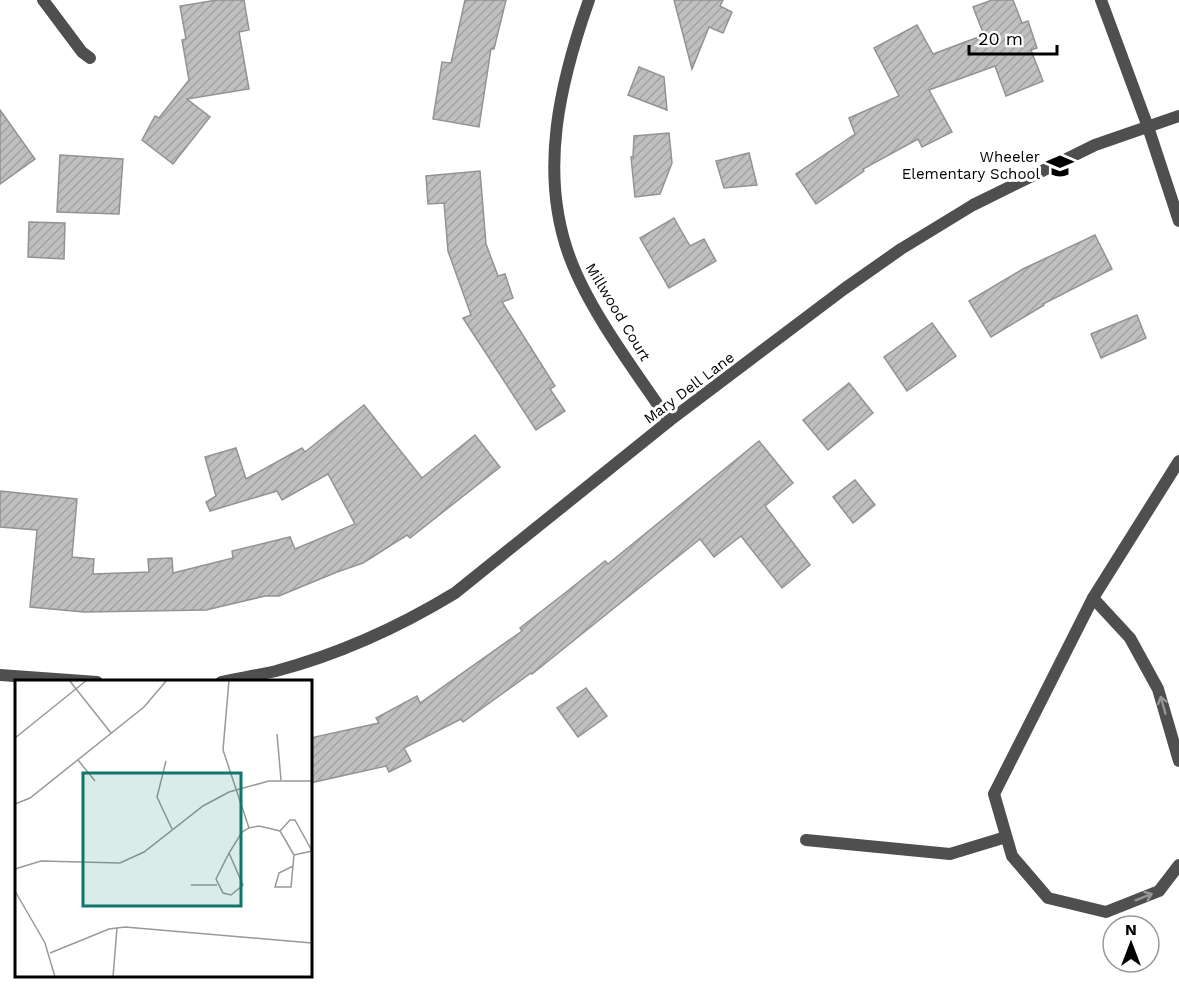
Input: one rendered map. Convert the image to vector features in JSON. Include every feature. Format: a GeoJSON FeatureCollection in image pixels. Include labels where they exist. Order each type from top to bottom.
{"type":"FeatureCollection","features":[{"type":"Feature","properties":{"kind":"street"},"geometry":{"type":"LineString","coordinates":[[43,0],[82,52],[90,58]]}},
{"type":"Feature","properties":{"kind":"street","name":"Millwood Court"},"geometry":{"type":"LineString","coordinates":[[590,0],[562,89],[554,144],[557,212],[571,260],[588,296],[669,421]]}},
{"type":"Feature","properties":{"kind":"street"},"geometry":{"type":"LineString","coordinates":[[1101,0],[1148,127],[1179,221]]}},
{"type":"Feature","properties":{"kind":"street","name":"Mary Dell Lane"},"geometry":{"type":"LineString","coordinates":[[226,680],[276,671],[332,653],[382,633],[423,613],[455,593],[669,421],[844,289],[911,243],[983,200],[1095,145],[1179,116]]}},
{"type":"Feature","properties":{"kind":"street"},"geometry":{"type":"LineString","coordinates":[[1179,461],[1093,598],[994,794],[1012,856],[1048,898],[1106,912],[1159,891],[1179,865]]}},
{"type":"Feature","properties":{"kind":"street"},"geometry":{"type":"LineString","coordinates":[[1093,598],[1130,638],[1158,688],[1179,761]]}},
{"type":"Feature","properties":{"kind":"street"},"geometry":{"type":"LineString","coordinates":[[0,675],[81,680]]}},
{"type":"Feature","properties":{"kind":"street"},"geometry":{"type":"LineString","coordinates":[[806,840],[950,854],[1006,837]]}},
{"type":"Feature","properties":{"kind":"building"},"geometry":{"type":"Polygon","coordinates":[[[217,0],[244,0],[249,30],[239,32],[249,89],[187,99],[210,117],[173,164],[142,140],[155,116],[159,118],[189,80],[182,40],[186,39],[180,6],[217,0]]]}},
{"type":"Feature","properties":{"kind":"building"},"geometry":{"type":"Polygon","coordinates":[[[465,0],[506,0],[494,49],[491,49],[479,127],[433,119],[442,62],[451,63],[465,0]]]}},
{"type":"Feature","properties":{"kind":"building"},"geometry":{"type":"Polygon","coordinates":[[[674,0],[723,0],[720,6],[732,12],[723,33],[709,27],[692,69],[674,0]]]}},
{"type":"Feature","properties":{"kind":"building"},"geometry":{"type":"Polygon","coordinates":[[[992,0],[1013,0],[1022,23],[1028,21],[1037,48],[1031,50],[1043,81],[1006,96],[995,66],[929,90],[952,132],[922,147],[918,139],[863,169],[864,171],[816,204],[796,174],[855,134],[849,118],[899,96],[874,48],[917,25],[933,54],[984,35],[973,7],[992,0]]]}},
{"type":"Feature","properties":{"kind":"building"},"geometry":{"type":"Polygon","coordinates":[[[639,67],[664,77],[667,110],[628,95],[639,67]]]}},
{"type":"Feature","properties":{"kind":"building"},"geometry":{"type":"Polygon","coordinates":[[[0,110],[35,159],[0,184],[0,110]]]}},
{"type":"Feature","properties":{"kind":"building"},"geometry":{"type":"Polygon","coordinates":[[[669,133],[672,163],[660,194],[635,197],[631,157],[633,157],[634,136],[669,133]]]}},
{"type":"Feature","properties":{"kind":"building"},"geometry":{"type":"Polygon","coordinates":[[[749,153],[757,185],[724,188],[716,161],[749,153]]]}},
{"type":"Feature","properties":{"kind":"building"},"geometry":{"type":"Polygon","coordinates":[[[60,155],[123,159],[119,214],[57,212],[60,155]]]}},
{"type":"Feature","properties":{"kind":"building"},"geometry":{"type":"Polygon","coordinates":[[[480,171],[486,244],[498,276],[505,274],[513,298],[502,302],[555,386],[550,389],[565,411],[536,430],[463,318],[471,315],[448,251],[444,203],[428,204],[426,176],[480,171]]]}},
{"type":"Feature","properties":{"kind":"building"},"geometry":{"type":"Polygon","coordinates":[[[674,218],[690,246],[704,239],[716,261],[669,288],[640,238],[674,218]]]}},
{"type":"Feature","properties":{"kind":"building"},"geometry":{"type":"Polygon","coordinates":[[[29,222],[65,223],[64,259],[28,257],[29,222]]]}},
{"type":"Feature","properties":{"kind":"building"},"geometry":{"type":"Polygon","coordinates":[[[1095,235],[1112,269],[1043,304],[991,337],[969,301],[1023,269],[1095,235]]]}},
{"type":"Feature","properties":{"kind":"building"},"geometry":{"type":"Polygon","coordinates":[[[1137,315],[1146,338],[1101,358],[1091,334],[1137,315]]]}},
{"type":"Feature","properties":{"kind":"building"},"geometry":{"type":"Polygon","coordinates":[[[932,323],[956,356],[907,391],[884,357],[932,323]]]}},
{"type":"Feature","properties":{"kind":"building"},"geometry":{"type":"Polygon","coordinates":[[[849,383],[873,413],[828,450],[803,420],[849,383]]]}},
{"type":"Feature","properties":{"kind":"building"},"geometry":{"type":"Polygon","coordinates":[[[364,405],[422,478],[475,435],[500,467],[410,538],[407,535],[363,563],[279,596],[265,596],[206,610],[84,612],[30,607],[37,530],[0,527],[0,491],[77,499],[72,557],[94,559],[93,574],[149,572],[148,559],[172,558],[173,573],[233,558],[232,551],[290,537],[295,549],[355,524],[328,474],[282,500],[277,491],[210,511],[206,502],[216,496],[205,457],[236,448],[246,479],[302,448],[305,452],[364,405]]]}},
{"type":"Feature","properties":{"kind":"building"},"geometry":{"type":"Polygon","coordinates":[[[759,441],[793,483],[765,506],[810,565],[782,588],[741,536],[714,557],[700,539],[532,674],[463,722],[461,719],[404,748],[411,761],[389,772],[386,766],[312,783],[312,738],[379,723],[376,718],[417,696],[420,703],[522,631],[520,628],[605,561],[608,564],[759,441]]]}},
{"type":"Feature","properties":{"kind":"building"},"geometry":{"type":"Polygon","coordinates":[[[855,480],[875,505],[853,523],[833,497],[855,480]]]}},
{"type":"Feature","properties":{"kind":"building"},"geometry":{"type":"Polygon","coordinates":[[[586,688],[607,716],[578,737],[557,708],[586,688]]]}},
{"type":"Feature","properties":{"kind":"place","name":"Wheeler Elementary School"},"geometry":{"type":"Point","coordinates":[1060,166]}}]}
